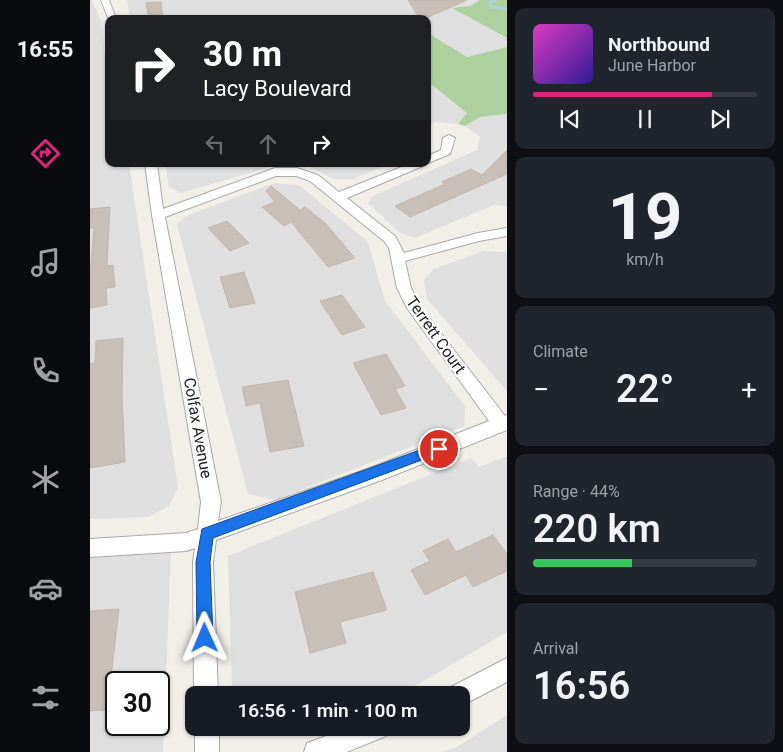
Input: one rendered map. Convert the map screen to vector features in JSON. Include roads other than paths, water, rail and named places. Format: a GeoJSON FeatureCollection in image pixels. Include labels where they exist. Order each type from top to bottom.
{"type":"FeatureCollection","features":[{"type":"Feature","properties":{"kind":"street"},"geometry":{"type":"LineString","coordinates":[[105,0],[111,15]]}},
{"type":"Feature","properties":{"kind":"street"},"geometry":{"type":"LineString","coordinates":[[431,159],[446,152],[449,138]]}},
{"type":"Feature","properties":{"kind":"street","name":"Colfax Avenue"},"geometry":{"type":"LineString","coordinates":[[151,167],[158,215],[211,502],[203,562],[206,686]]}},
{"type":"Feature","properties":{"kind":"street"},"geometry":{"type":"LineString","coordinates":[[338,197],[412,167]]}},
{"type":"Feature","properties":{"kind":"street","name":"Terrett Court"},"geometry":{"type":"LineString","coordinates":[[158,215],[275,172],[286,171],[307,174],[390,239],[396,248],[404,288],[414,308],[504,423]]}},
{"type":"Feature","properties":{"kind":"street"},"geometry":{"type":"LineString","coordinates":[[398,259],[478,237],[507,232]]}},
{"type":"Feature","properties":{"kind":"street"},"geometry":{"type":"LineString","coordinates":[[90,548],[186,542],[375,474],[504,423]]}},
{"type":"Feature","properties":{"kind":"street"},"geometry":{"type":"LineString","coordinates":[[470,689],[507,669]]}},
{"type":"Feature","properties":{"kind":"street"},"geometry":{"type":"LineString","coordinates":[[207,736],[207,752]]}},
{"type":"Feature","properties":{"kind":"street"},"geometry":{"type":"LineString","coordinates":[[316,752],[357,736]]}},
{"type":"Feature","properties":{"kind":"waterway"},"geometry":{"type":"LineString","coordinates":[[495,0],[489,3],[492,7],[507,9]]}}]}
